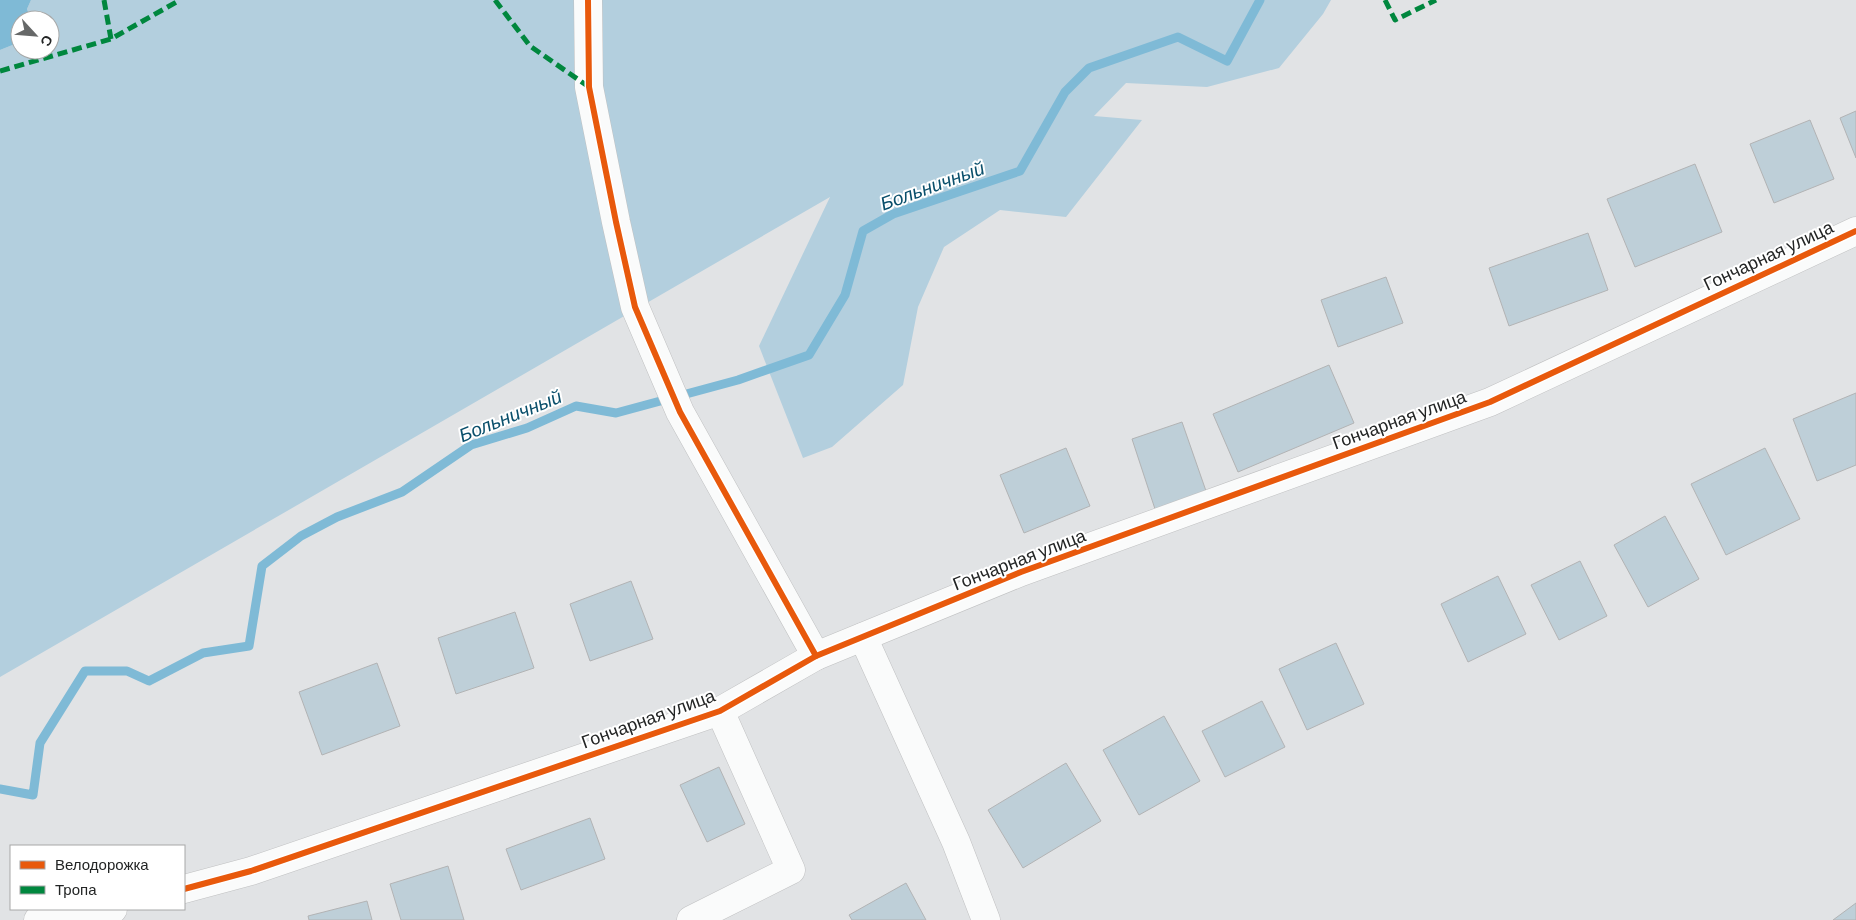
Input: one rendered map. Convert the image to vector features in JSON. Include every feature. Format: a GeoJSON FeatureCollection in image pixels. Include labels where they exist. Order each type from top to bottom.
{"type":"FeatureCollection","features":[{"type":"Feature","properties":{"kind":"street"},"geometry":{"type":"LineString","coordinates":[[588,0],[589,87],[635,307],[680,412],[816,656]]}},
{"type":"Feature","properties":{"kind":"street","name":"Гончарная улица"},"geometry":{"type":"LineString","coordinates":[[185,889],[260,868],[720,711],[816,656],[1022,572],[1490,402],[1856,231]]}},
{"type":"Feature","properties":{"kind":"street"},"geometry":{"type":"LineString","coordinates":[[863,637],[956,842],[986,920]]}},
{"type":"Feature","properties":{"kind":"street"},"geometry":{"type":"LineString","coordinates":[[691,920],[791,870],[720,711]]}},
{"type":"Feature","properties":{"kind":"street"},"geometry":{"type":"LineString","coordinates":[[38,920],[105,910]]}},
{"type":"Feature","properties":{"kind":"shaded area"},"geometry":{"type":"Polygon","coordinates":[[[31,0],[1331,0],[1323,14],[1279,68],[1207,87],[1126,83],[1094,116],[1142,120],[1066,217],[1000,210],[944,247],[918,307],[903,385],[832,447],[803,458],[759,346],[830,197],[0,677],[0,50],[10,46],[10,60],[60,60],[60,10],[27,9],[31,0]]]}},
{"type":"Feature","properties":{"kind":"water"},"geometry":{"type":"Polygon","coordinates":[[[0,0],[31,0],[27,10],[10,10],[10,46],[0,50],[0,0]]]}},
{"type":"Feature","properties":{"kind":"building"},"geometry":{"type":"Polygon","coordinates":[[[1856,111],[1856,158],[1840,118],[1856,111]]]}},
{"type":"Feature","properties":{"kind":"building"},"geometry":{"type":"Polygon","coordinates":[[[1810,120],[1834,179],[1774,203],[1750,144],[1810,120]]]}},
{"type":"Feature","properties":{"kind":"building"},"geometry":{"type":"Polygon","coordinates":[[[1695,164],[1722,232],[1635,267],[1607,199],[1695,164]]]}},
{"type":"Feature","properties":{"kind":"building"},"geometry":{"type":"Polygon","coordinates":[[[1588,233],[1608,290],[1509,326],[1489,268],[1588,233]]]}},
{"type":"Feature","properties":{"kind":"building"},"geometry":{"type":"Polygon","coordinates":[[[1386,277],[1403,323],[1338,347],[1321,300],[1386,277]]]}},
{"type":"Feature","properties":{"kind":"building"},"geometry":{"type":"Polygon","coordinates":[[[1329,365],[1354,423],[1238,472],[1213,414],[1329,365]]]}},
{"type":"Feature","properties":{"kind":"building"},"geometry":{"type":"Polygon","coordinates":[[[1856,393],[1856,465],[1817,481],[1793,419],[1856,393]]]}},
{"type":"Feature","properties":{"kind":"building"},"geometry":{"type":"Polygon","coordinates":[[[1182,422],[1206,491],[1155,509],[1132,439],[1182,422]]]}},
{"type":"Feature","properties":{"kind":"building"},"geometry":{"type":"Polygon","coordinates":[[[1066,448],[1090,506],[1024,533],[1000,475],[1066,448]]]}},
{"type":"Feature","properties":{"kind":"building"},"geometry":{"type":"Polygon","coordinates":[[[1765,448],[1800,519],[1726,555],[1691,484],[1765,448]]]}},
{"type":"Feature","properties":{"kind":"building"},"geometry":{"type":"Polygon","coordinates":[[[1665,516],[1699,579],[1648,607],[1614,545],[1665,516]]]}},
{"type":"Feature","properties":{"kind":"building"},"geometry":{"type":"Polygon","coordinates":[[[1580,561],[1607,616],[1559,640],[1531,585],[1580,561]]]}},
{"type":"Feature","properties":{"kind":"building"},"geometry":{"type":"Polygon","coordinates":[[[1498,576],[1526,634],[1468,662],[1441,604],[1498,576]]]}},
{"type":"Feature","properties":{"kind":"building"},"geometry":{"type":"Polygon","coordinates":[[[631,581],[653,639],[590,661],[570,604],[631,581]]]}},
{"type":"Feature","properties":{"kind":"building"},"geometry":{"type":"Polygon","coordinates":[[[515,612],[534,668],[456,694],[438,638],[515,612]]]}},
{"type":"Feature","properties":{"kind":"building"},"geometry":{"type":"Polygon","coordinates":[[[1336,643],[1364,704],[1307,730],[1279,669],[1336,643]]]}},
{"type":"Feature","properties":{"kind":"building"},"geometry":{"type":"Polygon","coordinates":[[[377,663],[400,726],[322,755],[299,692],[377,663]]]}},
{"type":"Feature","properties":{"kind":"building"},"geometry":{"type":"Polygon","coordinates":[[[1262,701],[1285,747],[1225,777],[1202,731],[1262,701]]]}},
{"type":"Feature","properties":{"kind":"building"},"geometry":{"type":"Polygon","coordinates":[[[1164,716],[1200,781],[1139,815],[1103,750],[1164,716]]]}},
{"type":"Feature","properties":{"kind":"building"},"geometry":{"type":"Polygon","coordinates":[[[1066,763],[1101,821],[1023,868],[988,810],[1066,763]]]}},
{"type":"Feature","properties":{"kind":"building"},"geometry":{"type":"Polygon","coordinates":[[[719,767],[745,824],[707,842],[680,785],[719,767]]]}},
{"type":"Feature","properties":{"kind":"building"},"geometry":{"type":"Polygon","coordinates":[[[590,818],[605,859],[521,890],[506,849],[590,818]]]}},
{"type":"Feature","properties":{"kind":"building"},"geometry":{"type":"Polygon","coordinates":[[[448,866],[464,920],[401,920],[390,884],[448,866]]]}},
{"type":"Feature","properties":{"kind":"building"},"geometry":{"type":"Polygon","coordinates":[[[906,883],[926,920],[852,920],[849,915],[906,883]]]}},
{"type":"Feature","properties":{"kind":"building"},"geometry":{"type":"Polygon","coordinates":[[[367,901],[372,920],[309,920],[308,916],[367,901]]]}},
{"type":"Feature","properties":{"kind":"building"},"geometry":{"type":"Polygon","coordinates":[[[1856,903],[1856,920],[1833,920],[1856,903]]]}},
{"type":"Feature","properties":{"kind":"waterway","name":"Больничный"},"geometry":{"type":"LineString","coordinates":[[0,789],[33,795],[40,743],[85,671],[127,671],[149,681],[203,653],[249,646],[262,566],[301,536],[337,517],[402,492],[471,445],[527,428],[576,406],[616,413],[738,380],[809,355],[845,295],[863,231],[893,214],[1020,171],[1065,92],[1089,68],[1178,37],[1227,61],[1260,0]]}},
{"type":"Feature","properties":{"kind":"marked path"},"geometry":{"type":"LineString","coordinates":[[104,0],[111,39]]}},
{"type":"Feature","properties":{"kind":"marked path"},"geometry":{"type":"LineString","coordinates":[[0,71],[111,39],[180,0]]}},
{"type":"Feature","properties":{"kind":"marked path"},"geometry":{"type":"LineString","coordinates":[[495,0],[530,46],[589,87]]}},
{"type":"Feature","properties":{"kind":"marked path"},"geometry":{"type":"LineString","coordinates":[[1385,0],[1395,20],[1436,0]]}},
{"type":"Feature","properties":{"kind":"cycle path"},"geometry":{"type":"LineString","coordinates":[[588,0],[589,87],[635,307],[680,412],[816,656]]}},
{"type":"Feature","properties":{"kind":"cycle path"},"geometry":{"type":"LineString","coordinates":[[185,889],[251,871],[720,711],[816,656],[1021,572],[1490,402],[1856,231]]}}]}
